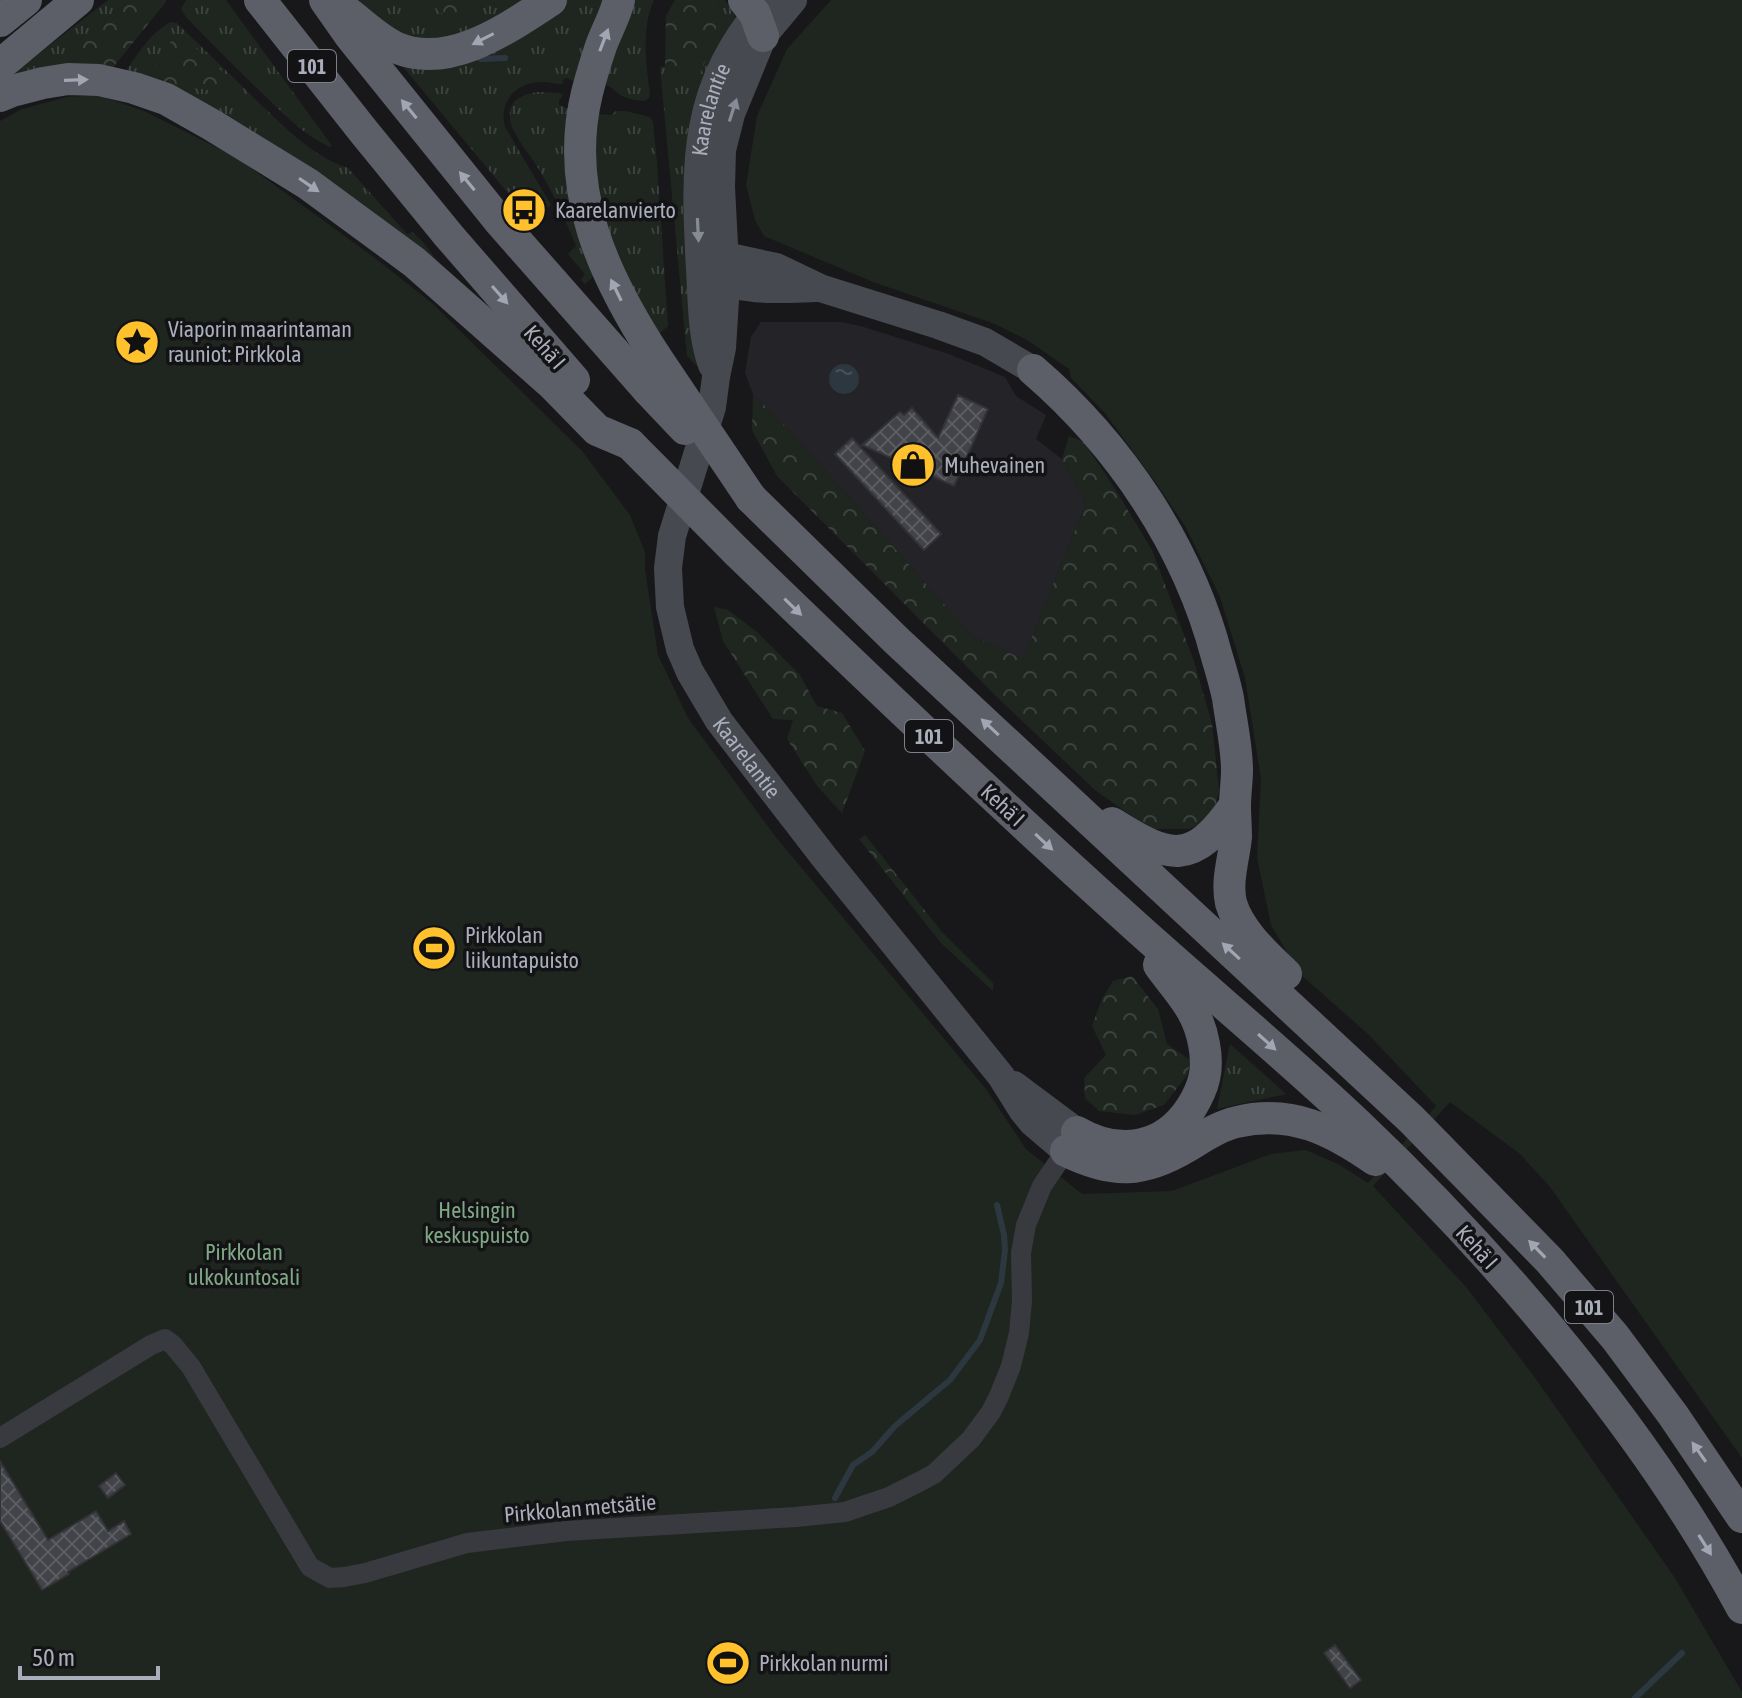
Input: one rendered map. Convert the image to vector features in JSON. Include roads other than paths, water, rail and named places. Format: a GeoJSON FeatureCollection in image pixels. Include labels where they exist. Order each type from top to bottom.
{"type":"FeatureCollection","features":[{"type":"Feature","properties":{"kind":"highway"},"geometry":{"type":"LineString","coordinates":[[0,21],[26,0]]}},
{"type":"Feature","properties":{"kind":"highway"},"geometry":{"type":"LineString","coordinates":[[0,65],[78,0]]}},
{"type":"Feature","properties":{"kind":"highway","name":"Kehä I"},"geometry":{"type":"LineString","coordinates":[[260,0],[449,236],[630,444],[861,672],[1124,917],[1359,1125],[1435,1201],[1517,1292],[1599,1391],[1683,1510],[1742,1608]]}},
{"type":"Feature","properties":{"kind":"highway","name":"Kehä I"},"geometry":{"type":"LineString","coordinates":[[325,0],[351,37],[500,222],[648,390],[751,498],[897,641],[1411,1119],[1550,1261],[1615,1337],[1673,1415],[1742,1517]]}},
{"type":"Feature","properties":{"kind":"highway"},"geometry":{"type":"LineString","coordinates":[[331,0],[386,43],[415,54],[431,55],[461,50],[551,0]]}},
{"type":"Feature","properties":{"kind":"highway"},"geometry":{"type":"LineString","coordinates":[[619,0],[586,94],[581,133],[581,174],[594,239],[627,313],[751,498]]}},
{"type":"Feature","properties":{"kind":"highway"},"geometry":{"type":"LineString","coordinates":[[0,96],[68,79],[99,80],[166,99],[308,184],[414,262],[543,375],[597,430],[630,444]]}},
{"type":"Feature","properties":{"kind":"highway"},"geometry":{"type":"LineString","coordinates":[[1033,370],[1061,394],[1102,439],[1145,498],[1182,559],[1207,619],[1227,695],[1237,767],[1236,835],[1229,885],[1231,902],[1239,922],[1264,953],[1332,1022],[1411,1119]]}},
{"type":"Feature","properties":{"kind":"highway"},"geometry":{"type":"LineString","coordinates":[[1047,780],[1161,850],[1179,851],[1195,847],[1220,828],[1235,805]]}},
{"type":"Feature","properties":{"kind":"highway"},"geometry":{"type":"LineString","coordinates":[[1072,1142],[1092,1140],[1116,1146],[1134,1146],[1170,1132],[1183,1121],[1201,1093],[1206,1075],[1205,1048],[1194,1010],[1124,917]]}},
{"type":"Feature","properties":{"kind":"highway"},"geometry":{"type":"LineString","coordinates":[[1072,1142],[1090,1163],[1135,1168],[1166,1159],[1201,1137],[1236,1122],[1286,1118],[1316,1126],[1347,1140],[1435,1201]]}},
{"type":"Feature","properties":{"kind":"main road","name":"Kaarelantie"},"geometry":{"type":"LineString","coordinates":[[716,377],[705,345],[697,218],[698,155],[708,99],[729,51],[757,13],[793,0]]}},
{"type":"Feature","properties":{"kind":"main road","name":"Kaarelantie"},"geometry":{"type":"LineString","coordinates":[[757,13],[722,150],[726,270],[722,348],[712,407],[670,547],[670,607],[680,649],[702,695],[719,721],[1001,1076],[1023,1111],[1032,1122],[1072,1142]]}},
{"type":"Feature","properties":{"kind":"main road"},"geometry":{"type":"LineString","coordinates":[[700,270],[726,270],[775,289],[820,288],[985,342],[1033,370]]}},
{"type":"Feature","properties":{"kind":"street","name":"Pirkkolan metsätie"},"geometry":{"type":"LineString","coordinates":[[0,1438],[165,1339],[198,1376],[310,1567],[330,1578],[365,1573],[467,1543],[566,1531],[845,1512],[904,1490],[934,1474],[971,1439],[991,1412],[1006,1380],[1019,1333],[1021,1253],[1026,1225],[1042,1186],[1072,1142]]}},
{"type":"Feature","properties":{"kind":"water"},"geometry":{"type":"Polygon","coordinates":[[[844,364],[855,368],[859,379],[855,390],[844,394],[833,390],[829,379],[833,368],[844,364]]]}},
{"type":"Feature","properties":{"kind":"waterway"},"geometry":{"type":"LineString","coordinates":[[481,59],[505,58]]}},
{"type":"Feature","properties":{"kind":"waterway"},"geometry":{"type":"LineString","coordinates":[[835,1498],[853,1465],[872,1452],[895,1426],[950,1380],[980,1340],[1001,1283],[1005,1250],[997,1205]]}},
{"type":"Feature","properties":{"kind":"waterway"},"geometry":{"type":"LineString","coordinates":[[1635,1698],[1682,1653]]}},
{"type":"Feature","properties":{"kind":"place","name":"Kaarelanvierto"},"geometry":{"type":"Point","coordinates":[524,210]}},
{"type":"Feature","properties":{"kind":"place","name":"Viaporin maarintaman rauniot: Pirkkola"},"geometry":{"type":"Point","coordinates":[137,342]}},
{"type":"Feature","properties":{"kind":"place","name":"Muhevainen"},"geometry":{"type":"Point","coordinates":[913,465]}},
{"type":"Feature","properties":{"kind":"place","name":"Pirkkolan liikuntapuisto"},"geometry":{"type":"Point","coordinates":[434,948]}},
{"type":"Feature","properties":{"kind":"place","name":"Pirkkolan nurmi"},"geometry":{"type":"Point","coordinates":[728,1663]}},
{"type":"Feature","properties":{"kind":"park label","name":"Helsingin keskuspuisto"},"geometry":{"type":"Point","coordinates":[477,1222]}},
{"type":"Feature","properties":{"kind":"park label","name":"Pirkkolan ulkokuntosali"},"geometry":{"type":"Point","coordinates":[244,1264]}}]}
